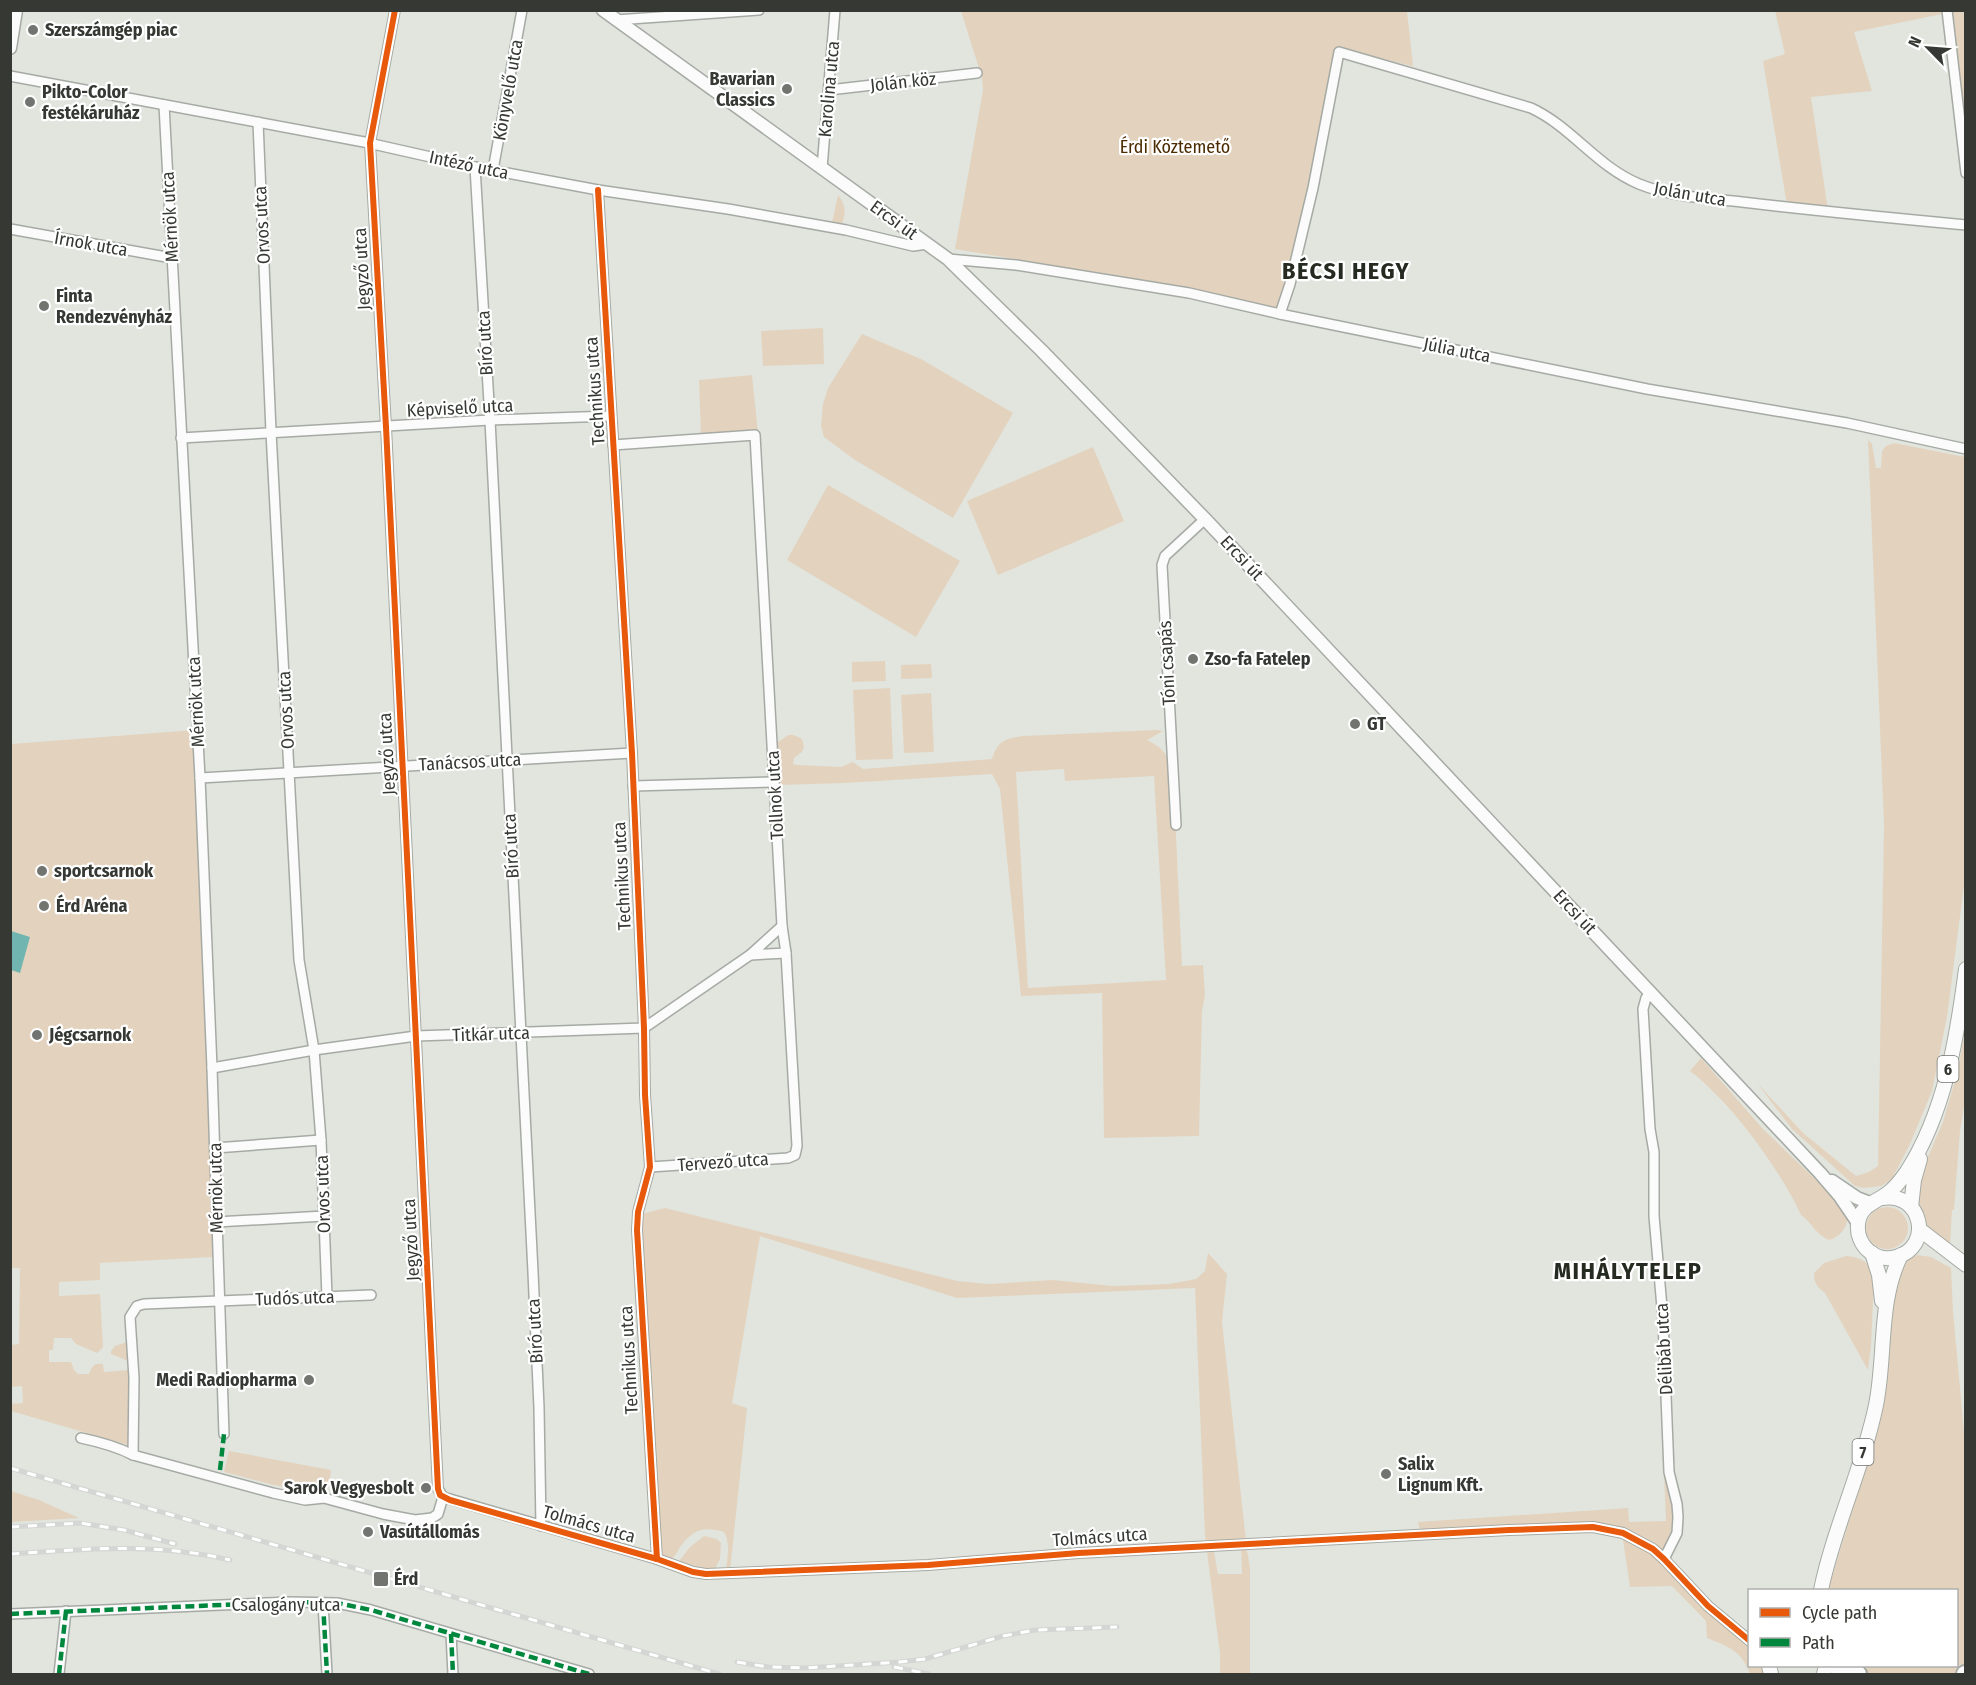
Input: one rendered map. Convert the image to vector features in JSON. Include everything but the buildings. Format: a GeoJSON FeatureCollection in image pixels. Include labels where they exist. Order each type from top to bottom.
{"type":"FeatureCollection","features":[{"type":"Feature","properties":{"kind":"highway"},"geometry":{"type":"LineString","coordinates":[[1841,1667],[1858,1674]]}},
{"type":"Feature","properties":{"kind":"main road"},"geometry":{"type":"LineString","coordinates":[[10,48],[16,10]]}},
{"type":"Feature","properties":{"kind":"main road","name":"Ercsi út"},"geometry":{"type":"LineString","coordinates":[[603,10],[948,259],[1041,350],[1205,519],[1820,1173],[1839,1195],[1858,1223]]}},
{"type":"Feature","properties":{"kind":"main road","name":"6"},"geometry":{"type":"LineString","coordinates":[[1919,1229],[1917,1215],[1911,1207],[1914,1180],[1926,1135],[1949,1067],[1956,1038],[1965,969]]}},
{"type":"Feature","properties":{"kind":"main road","name":"6"},"geometry":{"type":"LineString","coordinates":[[1858,1223],[1863,1210],[1896,1187],[1926,1135]]}},
{"type":"Feature","properties":{"kind":"main road","name":"Ercsi út"},"geometry":{"type":"LineString","coordinates":[[1820,1173],[1857,1198],[1876,1200]]}},
{"type":"Feature","properties":{"kind":"main road"},"geometry":{"type":"LineString","coordinates":[[1876,1200],[1896,1197],[1911,1207]]}},
{"type":"Feature","properties":{"kind":"main road"},"geometry":{"type":"LineString","coordinates":[[1858,1223],[1861,1241],[1872,1253],[1886,1258],[1926,1249],[1950,1255]]}},
{"type":"Feature","properties":{"kind":"main road"},"geometry":{"type":"LineString","coordinates":[[1906,1252],[1916,1240],[1919,1229],[1965,1265]]}},
{"type":"Feature","properties":{"kind":"main road","name":"7"},"geometry":{"type":"LineString","coordinates":[[1821,1587],[1876,1406],[1885,1319],[1893,1272],[1906,1252]]}},
{"type":"Feature","properties":{"kind":"main road","name":"7"},"geometry":{"type":"LineString","coordinates":[[1872,1253],[1879,1275],[1885,1319]]}},
{"type":"Feature","properties":{"kind":"street","name":"Jegyző utca"},"geometry":{"type":"LineString","coordinates":[[394,10],[370,143],[438,1489],[443,1497]]}},
{"type":"Feature","properties":{"kind":"street","name":"Könyvelő utca"},"geometry":{"type":"LineString","coordinates":[[493,170],[522,10]]}},
{"type":"Feature","properties":{"kind":"street"},"geometry":{"type":"LineString","coordinates":[[616,20],[759,10]]}},
{"type":"Feature","properties":{"kind":"street","name":"Karolina utca"},"geometry":{"type":"LineString","coordinates":[[822,168],[835,10]]}},
{"type":"Feature","properties":{"kind":"street"},"geometry":{"type":"LineString","coordinates":[[1947,10],[1965,173]]}},
{"type":"Feature","properties":{"kind":"street","name":"Jolán utca"},"geometry":{"type":"LineString","coordinates":[[1280,314],[1290,284],[1313,188],[1339,52],[1531,108],[1556,123],[1610,169],[1658,190],[1821,212],[1965,225]]}},
{"type":"Feature","properties":{"kind":"street","name":"Jolán köz"},"geometry":{"type":"LineString","coordinates":[[829,90],[977,73]]}},
{"type":"Feature","properties":{"kind":"street","name":"Intéző utca"},"geometry":{"type":"LineString","coordinates":[[10,76],[370,143],[475,167],[598,190],[728,208],[846,230],[906,245],[927,244]]}},
{"type":"Feature","properties":{"kind":"street","name":"Mérnök utca"},"geometry":{"type":"LineString","coordinates":[[164,105],[200,778],[224,1434]]}},
{"type":"Feature","properties":{"kind":"street","name":"Orvos utca"},"geometry":{"type":"LineString","coordinates":[[258,122],[271,432],[299,960],[314,1050],[321,1140],[327,1297]]}},
{"type":"Feature","properties":{"kind":"street","name":"Bíró utca"},"geometry":{"type":"LineString","coordinates":[[475,167],[490,420],[538,1396],[541,1526]]}},
{"type":"Feature","properties":{"kind":"street","name":"Technikus utca"},"geometry":{"type":"LineString","coordinates":[[598,190],[632,753],[645,1095],[650,1167],[638,1212],[637,1230],[657,1560]]}},
{"type":"Feature","properties":{"kind":"street","name":"Írnok utca"},"geometry":{"type":"LineString","coordinates":[[10,230],[172,258]]}},
{"type":"Feature","properties":{"kind":"street","name":"Júlia utca"},"geometry":{"type":"LineString","coordinates":[[948,259],[1016,265],[1189,293],[1280,314],[1647,388],[1847,423],[1965,449]]}},
{"type":"Feature","properties":{"kind":"street","name":"Képviselő utca"},"geometry":{"type":"LineString","coordinates":[[181,438],[490,420],[611,416]]}},
{"type":"Feature","properties":{"kind":"street","name":"Tollnok utca"},"geometry":{"type":"LineString","coordinates":[[613,444],[755,435],[782,926],[786,953],[797,1146],[795,1155]]}},
{"type":"Feature","properties":{"kind":"street","name":"Tóni csapás"},"geometry":{"type":"LineString","coordinates":[[1176,825],[1162,565],[1166,556],[1205,519]]}},
{"type":"Feature","properties":{"kind":"street","name":"Tanácsos utca"},"geometry":{"type":"LineString","coordinates":[[200,778],[632,753]]}},
{"type":"Feature","properties":{"kind":"street"},"geometry":{"type":"LineString","coordinates":[[633,786],[774,782]]}},
{"type":"Feature","properties":{"kind":"street"},"geometry":{"type":"LineString","coordinates":[[644,1028],[750,955],[782,926]]}},
{"type":"Feature","properties":{"kind":"street"},"geometry":{"type":"LineString","coordinates":[[750,955],[786,953]]}},
{"type":"Feature","properties":{"kind":"street","name":"Délibáb utca"},"geometry":{"type":"LineString","coordinates":[[1650,993],[1643,1009],[1650,1129],[1654,1152],[1654,1216],[1663,1319],[1669,1472],[1677,1504],[1678,1526],[1675,1540],[1664,1559]]}},
{"type":"Feature","properties":{"kind":"street","name":"Titkár utca"},"geometry":{"type":"LineString","coordinates":[[212,1068],[314,1050],[416,1036],[644,1028]]}},
{"type":"Feature","properties":{"kind":"street"},"geometry":{"type":"LineString","coordinates":[[215,1148],[321,1140]]}},
{"type":"Feature","properties":{"kind":"street","name":"Tervező utca"},"geometry":{"type":"LineString","coordinates":[[650,1167],[788,1158],[795,1155]]}},
{"type":"Feature","properties":{"kind":"street"},"geometry":{"type":"LineString","coordinates":[[216,1222],[324,1216]]}},
{"type":"Feature","properties":{"kind":"street","name":"Tudós utca"},"geometry":{"type":"LineString","coordinates":[[219,1300],[371,1295]]}},
{"type":"Feature","properties":{"kind":"street"},"geometry":{"type":"LineString","coordinates":[[133,1455],[134,1378],[130,1323],[133,1311],[137,1306],[144,1304],[219,1300]]}},
{"type":"Feature","properties":{"kind":"street"},"geometry":{"type":"LineString","coordinates":[[81,1438],[119,1447],[133,1455],[273,1493],[305,1500],[324,1498],[383,1514],[416,1520],[432,1518],[438,1514],[443,1497]]}},
{"type":"Feature","properties":{"kind":"street","name":"Tolmács utca"},"geometry":{"type":"LineString","coordinates":[[443,1497],[693,1572],[720,1574],[928,1565],[1079,1553],[1578,1527],[1606,1529],[1638,1540],[1664,1559],[1708,1606],[1748,1640]]}},
{"type":"Feature","properties":{"kind":"street","name":"Csalogány utca"},"geometry":{"type":"LineString","coordinates":[[10,1614],[291,1602],[337,1603],[371,1610],[570,1672],[589,1674]]}},
{"type":"Feature","properties":{"kind":"street"},"geometry":{"type":"LineString","coordinates":[[323,1603],[327,1674]]}},
{"type":"Feature","properties":{"kind":"street"},"geometry":{"type":"LineString","coordinates":[[59,1674],[66,1611]]}},
{"type":"Feature","properties":{"kind":"street","name":"Tolmács utca"},"geometry":{"type":"LineString","coordinates":[[1734,1627],[1748,1634]]}},
{"type":"Feature","properties":{"kind":"street"},"geometry":{"type":"LineString","coordinates":[[451,1634],[453,1674]]}},
{"type":"Feature","properties":{"kind":"green space","name":"Érdi Köztemető"},"geometry":{"type":"Polygon","coordinates":[[[961,11],[1407,11],[1413,66],[1336,48],[1304,212],[1279,309],[1123,277],[955,249],[983,90],[982,78],[961,11]]]}},
{"type":"Feature","properties":{"kind":"green space"},"geometry":{"type":"Polygon","coordinates":[[[1775,11],[1965,11],[1965,173],[1947,13],[1854,32],[1872,91],[1811,97],[1828,210],[1787,205],[1763,61],[1785,54],[1775,11]]]}},
{"type":"Feature","properties":{"kind":"green space"},"geometry":{"type":"Polygon","coordinates":[[[838,195],[843,202],[844,209],[842,224],[832,223],[838,195]]]}},
{"type":"Feature","properties":{"kind":"green space"},"geometry":{"type":"Polygon","coordinates":[[[823,328],[824,364],[763,366],[761,331],[823,328]]]}},
{"type":"Feature","properties":{"kind":"green space"},"geometry":{"type":"Polygon","coordinates":[[[862,334],[921,359],[1013,413],[953,518],[855,460],[824,437],[821,426],[823,404],[828,388],[862,334]]]}},
{"type":"Feature","properties":{"kind":"green space"},"geometry":{"type":"Polygon","coordinates":[[[752,375],[758,433],[701,436],[699,380],[752,375]]]}},
{"type":"Feature","properties":{"kind":"green space"},"geometry":{"type":"Polygon","coordinates":[[[1868,440],[1872,444],[1876,468],[1881,468],[1882,451],[1886,446],[1894,443],[1965,457],[1966,870],[1947,1017],[1932,1091],[1910,1144],[1892,1179],[1881,1186],[1864,1188],[1855,1186],[1792,1129],[1757,1083],[1803,1133],[1856,1176],[1878,1166],[1884,824],[1868,440]]]}},
{"type":"Feature","properties":{"kind":"green space"},"geometry":{"type":"Polygon","coordinates":[[[1093,447],[1124,521],[998,575],[967,501],[1093,447]]]}},
{"type":"Feature","properties":{"kind":"green space"},"geometry":{"type":"Polygon","coordinates":[[[828,485],[960,561],[916,637],[787,560],[828,485]]]}},
{"type":"Feature","properties":{"kind":"green space"},"geometry":{"type":"Polygon","coordinates":[[[885,661],[886,681],[852,682],[852,662],[885,661]]]}},
{"type":"Feature","properties":{"kind":"green space"},"geometry":{"type":"Polygon","coordinates":[[[931,664],[932,678],[901,679],[901,665],[931,664]]]}},
{"type":"Feature","properties":{"kind":"green space"},"geometry":{"type":"Polygon","coordinates":[[[890,688],[893,759],[856,760],[853,690],[890,688]]]}},
{"type":"Feature","properties":{"kind":"green space"},"geometry":{"type":"Polygon","coordinates":[[[931,693],[934,752],[904,753],[901,695],[931,693]]]}},
{"type":"Feature","properties":{"kind":"green space"},"geometry":{"type":"Polygon","coordinates":[[[194,730],[208,1028],[213,1257],[100,1263],[100,1280],[59,1282],[59,1296],[100,1294],[103,1347],[97,1353],[76,1344],[71,1338],[54,1338],[53,1350],[49,1350],[49,1362],[71,1362],[78,1374],[89,1374],[97,1364],[103,1364],[104,1372],[129,1370],[128,1361],[111,1354],[111,1351],[115,1346],[130,1341],[131,1446],[11,1411],[11,1404],[23,1403],[22,1386],[11,1387],[11,1345],[19,1344],[20,1268],[11,1268],[11,744],[194,730]]]}},
{"type":"Feature","properties":{"kind":"green space"},"geometry":{"type":"Polygon","coordinates":[[[1163,731],[1147,740],[1157,745],[1169,760],[1173,770],[1182,966],[1203,965],[1205,995],[1202,1011],[1199,1136],[1104,1138],[1102,993],[1021,996],[1000,789],[992,774],[778,785],[776,742],[789,735],[802,739],[804,747],[802,752],[794,758],[793,764],[841,767],[853,762],[863,769],[992,759],[1003,742],[1023,736],[1163,731]],[[1064,769],[1016,772],[1028,988],[1166,980],[1154,776],[1065,781],[1064,769]]]}},
{"type":"Feature","properties":{"kind":"green space"},"geometry":{"type":"Polygon","coordinates":[[[1965,1032],[1966,1094],[1960,1131],[1950,1247],[1925,1227],[1922,1211],[1916,1201],[1918,1180],[1943,1122],[1957,1074],[1965,1032]]]}},
{"type":"Feature","properties":{"kind":"green space"},"geometry":{"type":"Polygon","coordinates":[[[1701,1058],[1763,1129],[1842,1205],[1848,1218],[1846,1226],[1839,1235],[1829,1240],[1825,1238],[1801,1215],[1780,1177],[1753,1137],[1722,1100],[1690,1071],[1701,1058]]]}},
{"type":"Feature","properties":{"kind":"green space"},"geometry":{"type":"Polygon","coordinates":[[[1887,1207],[1895,1208],[1902,1213],[1907,1220],[1907,1236],[1902,1243],[1895,1248],[1887,1249],[1879,1248],[1872,1243],[1867,1236],[1866,1228],[1867,1220],[1872,1213],[1879,1208],[1887,1207]]]}},
{"type":"Feature","properties":{"kind":"green space"},"geometry":{"type":"Polygon","coordinates":[[[665,1208],[957,1281],[989,1284],[1053,1280],[1113,1286],[1169,1284],[1196,1279],[1205,1271],[1208,1253],[1227,1274],[1222,1322],[1246,1541],[1244,1544],[1250,1568],[1250,1674],[1220,1674],[1220,1654],[1205,1536],[1195,1288],[957,1298],[760,1236],[732,1403],[747,1408],[730,1571],[726,1571],[727,1541],[724,1532],[717,1530],[705,1529],[694,1533],[671,1559],[660,1555],[641,1214],[665,1208]],[[1241,1544],[1213,1546],[1218,1574],[1242,1574],[1241,1544]]]}},
{"type":"Feature","properties":{"kind":"green space"},"geometry":{"type":"Polygon","coordinates":[[[1917,1255],[1931,1257],[1951,1268],[1965,1443],[1965,1666],[1954,1674],[1872,1674],[1850,1667],[1958,1667],[1958,1589],[1828,1589],[1882,1412],[1892,1298],[1905,1261],[1917,1255]]]}},
{"type":"Feature","properties":{"kind":"green space"},"geometry":{"type":"Polygon","coordinates":[[[1846,1256],[1864,1261],[1874,1276],[1868,1370],[1825,1293],[1818,1287],[1815,1280],[1814,1273],[1824,1263],[1846,1256]]]}},
{"type":"Feature","properties":{"kind":"green space"},"geometry":{"type":"Polygon","coordinates":[[[1663,1450],[1678,1526],[1665,1559],[1748,1640],[1748,1667],[1769,1667],[1771,1674],[1750,1674],[1738,1654],[1707,1638],[1706,1621],[1672,1586],[1630,1587],[1622,1533],[1606,1529],[1421,1535],[1418,1522],[1628,1508],[1629,1522],[1666,1521],[1663,1450]]]}},
{"type":"Feature","properties":{"kind":"green space"},"geometry":{"type":"Polygon","coordinates":[[[229,1451],[331,1470],[329,1486],[290,1488],[224,1472],[229,1451]]]}},
{"type":"Feature","properties":{"kind":"green space"},"geometry":{"type":"Polygon","coordinates":[[[11,1491],[39,1500],[79,1518],[11,1522],[11,1491]]]}},
{"type":"Feature","properties":{"kind":"green space"},"geometry":{"type":"Polygon","coordinates":[[[704,1536],[717,1539],[721,1543],[720,1559],[714,1571],[681,1564],[680,1560],[690,1547],[704,1536]]]}},
{"type":"Feature","properties":{"kind":"water"},"geometry":{"type":"Polygon","coordinates":[[[11,931],[30,937],[20,973],[11,970],[11,931]]]}},
{"type":"Feature","properties":{"kind":"railway"},"geometry":{"type":"LineString","coordinates":[[10,1468],[719,1674]]}},
{"type":"Feature","properties":{"kind":"railway"},"geometry":{"type":"LineString","coordinates":[[10,1527],[80,1523],[124,1530],[175,1544]]}},
{"type":"Feature","properties":{"kind":"railway"},"geometry":{"type":"LineString","coordinates":[[10,1554],[121,1548],[175,1551],[230,1560]]}},
{"type":"Feature","properties":{"kind":"railway"},"geometry":{"type":"LineString","coordinates":[[737,1662],[768,1667],[806,1668],[900,1662],[925,1659],[1003,1636],[1035,1630],[1117,1627]]}},
{"type":"Feature","properties":{"kind":"railway"},"geometry":{"type":"LineString","coordinates":[[894,1667],[929,1674]]}},
{"type":"Feature","properties":{"kind":"marked path"},"geometry":{"type":"LineString","coordinates":[[220,1470],[224,1434]]}},
{"type":"Feature","properties":{"kind":"marked path"},"geometry":{"type":"LineString","coordinates":[[10,1614],[291,1602],[337,1603],[371,1610],[589,1674]]}},
{"type":"Feature","properties":{"kind":"marked path"},"geometry":{"type":"LineString","coordinates":[[323,1603],[327,1674]]}},
{"type":"Feature","properties":{"kind":"marked path"},"geometry":{"type":"LineString","coordinates":[[59,1674],[66,1611]]}},
{"type":"Feature","properties":{"kind":"marked path"},"geometry":{"type":"LineString","coordinates":[[451,1634],[453,1674]]}},
{"type":"Feature","properties":{"kind":"cycle path"},"geometry":{"type":"LineString","coordinates":[[395,10],[370,143],[440,1495],[450,1500],[706,1574],[928,1565],[1079,1553],[1593,1527],[1623,1533],[1653,1549],[1708,1606],[1748,1639]]}},
{"type":"Feature","properties":{"kind":"cycle path"},"geometry":{"type":"LineString","coordinates":[[598,190],[632,753],[645,1095],[650,1167],[638,1212],[637,1230],[657,1559]]}},
{"type":"Feature","properties":{"kind":"place","name":"Szerszámgép piac"},"geometry":{"type":"Point","coordinates":[33,30]}},
{"type":"Feature","properties":{"kind":"place","name":"Bavarian Classics"},"geometry":{"type":"Point","coordinates":[787,89]}},
{"type":"Feature","properties":{"kind":"place","name":"Pikto-Color festékáruház"},"geometry":{"type":"Point","coordinates":[30,102]}},
{"type":"Feature","properties":{"kind":"place","name":"Finta Rendezvényház"},"geometry":{"type":"Point","coordinates":[44,306]}},
{"type":"Feature","properties":{"kind":"place","name":"Zso-fa Fatelep"},"geometry":{"type":"Point","coordinates":[1193,659]}},
{"type":"Feature","properties":{"kind":"place","name":"GT"},"geometry":{"type":"Point","coordinates":[1355,724]}},
{"type":"Feature","properties":{"kind":"place","name":"sportcsarnok"},"geometry":{"type":"Point","coordinates":[42,871]}},
{"type":"Feature","properties":{"kind":"place","name":"Érd Aréna"},"geometry":{"type":"Point","coordinates":[44,906]}},
{"type":"Feature","properties":{"kind":"place","name":"Jégcsarnok"},"geometry":{"type":"Point","coordinates":[37,1035]}},
{"type":"Feature","properties":{"kind":"place","name":"Medi Radiopharma"},"geometry":{"type":"Point","coordinates":[309,1380]}},
{"type":"Feature","properties":{"kind":"place","name":"Salix Lignum Kft."},"geometry":{"type":"Point","coordinates":[1386,1474]}},
{"type":"Feature","properties":{"kind":"place","name":"Sarok Vegyesbolt"},"geometry":{"type":"Point","coordinates":[426,1488]}},
{"type":"Feature","properties":{"kind":"place","name":"Vasútállomás"},"geometry":{"type":"Point","coordinates":[368,1532]}},
{"type":"Feature","properties":{"kind":"place","name":"Érd"},"geometry":{"type":"Point","coordinates":[381,1579]}},
{"type":"Feature","properties":{"kind":"district","name":"BÉCSI HEGY"},"geometry":{"type":"Point","coordinates":[1346,271]}},
{"type":"Feature","properties":{"kind":"district","name":"MIHÁLYTELEP"},"geometry":{"type":"Point","coordinates":[1628,1271]}}]}
